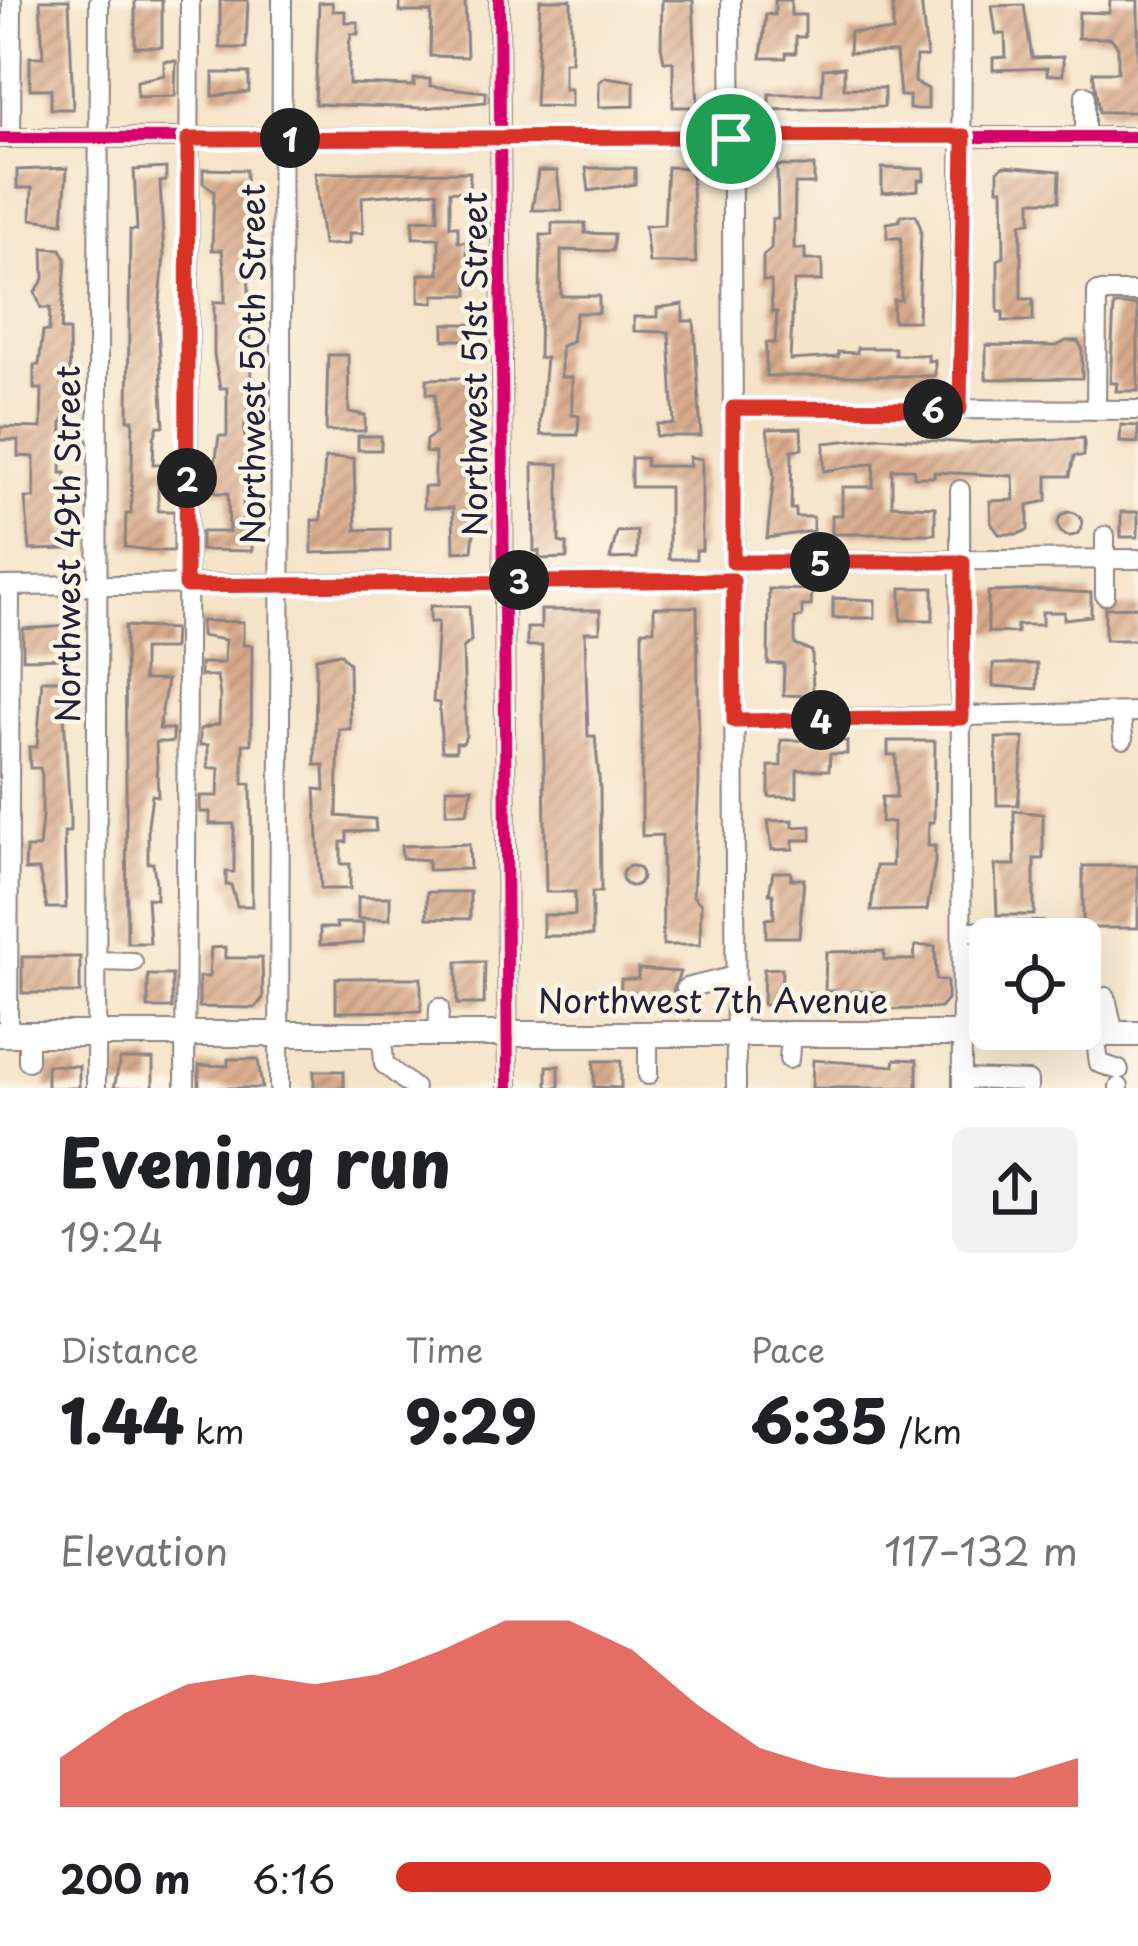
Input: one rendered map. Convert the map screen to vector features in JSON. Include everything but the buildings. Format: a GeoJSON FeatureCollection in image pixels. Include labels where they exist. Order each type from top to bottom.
{"type":"FeatureCollection","features":[{"type":"Feature","properties":{"kind":"main road","name":"Northwest 7th Avenue"},"geometry":{"type":"LineString","coordinates":[[12,1034],[736,1034],[790,1047],[969,1034]]}},
{"type":"Feature","properties":{"kind":"street"},"geometry":{"type":"LineString","coordinates":[[12,0],[5,139],[1138,137]]}},
{"type":"Feature","properties":{"kind":"street","name":"Northwest 49th Street"},"geometry":{"type":"LineString","coordinates":[[96,1088],[97,1034],[87,997],[96,961],[99,0]]}},
{"type":"Feature","properties":{"kind":"street"},"geometry":{"type":"LineString","coordinates":[[184,1088],[190,0]]}},
{"type":"Feature","properties":{"kind":"street","name":"Northwest 50th Street"},"geometry":{"type":"LineString","coordinates":[[279,1088],[282,0]]}},
{"type":"Feature","properties":{"kind":"street","name":"Northwest 51st Street"},"geometry":{"type":"LineString","coordinates":[[499,0],[508,1088]]}},
{"type":"Feature","properties":{"kind":"street"},"geometry":{"type":"LineString","coordinates":[[731,0],[736,1088]]}},
{"type":"Feature","properties":{"kind":"street"},"geometry":{"type":"LineString","coordinates":[[960,409],[962,0]]}},
{"type":"Feature","properties":{"kind":"street"},"geometry":{"type":"LineString","coordinates":[[1085,95],[1085,137]]}},
{"type":"Feature","properties":{"kind":"street"},"geometry":{"type":"LineString","coordinates":[[1096,410],[1097,292],[1138,292]]}},
{"type":"Feature","properties":{"kind":"street"},"geometry":{"type":"LineString","coordinates":[[733,408],[1138,410]]}},
{"type":"Feature","properties":{"kind":"street"},"geometry":{"type":"LineString","coordinates":[[960,490],[962,1084],[1028,1081],[1028,1088]]}},
{"type":"Feature","properties":{"kind":"street"},"geometry":{"type":"LineString","coordinates":[[1105,536],[1105,595]]}},
{"type":"Feature","properties":{"kind":"street"},"geometry":{"type":"LineString","coordinates":[[28,1061],[12,1034],[5,586],[283,586],[1138,560]]}},
{"type":"Feature","properties":{"kind":"street"},"geometry":{"type":"LineString","coordinates":[[734,721],[859,713],[962,718],[1129,713],[1123,739]]}},
{"type":"Feature","properties":{"kind":"street"},"geometry":{"type":"LineString","coordinates":[[859,713],[871,743]]}},
{"type":"Feature","properties":{"kind":"street"},"geometry":{"type":"LineString","coordinates":[[962,941],[969,940]]}},
{"type":"Feature","properties":{"kind":"street"},"geometry":{"type":"LineString","coordinates":[[962,941],[969,944]]}},
{"type":"Feature","properties":{"kind":"street"},"geometry":{"type":"LineString","coordinates":[[96,961],[133,962]]}},
{"type":"Feature","properties":{"kind":"street"},"geometry":{"type":"LineString","coordinates":[[280,964],[303,964]]}},
{"type":"Feature","properties":{"kind":"street"},"geometry":{"type":"LineString","coordinates":[[686,988],[735,976]]}},
{"type":"Feature","properties":{"kind":"street"},"geometry":{"type":"LineString","coordinates":[[962,986],[969,986]]}},
{"type":"Feature","properties":{"kind":"street"},"geometry":{"type":"LineString","coordinates":[[1106,997],[1116,1034],[1099,1063],[1123,1076]]}},
{"type":"Feature","properties":{"kind":"street"},"geometry":{"type":"LineString","coordinates":[[438,1034],[439,1008]]}},
{"type":"Feature","properties":{"kind":"street"},"geometry":{"type":"LineString","coordinates":[[382,1034],[384,1064],[414,1088]]}},
{"type":"Feature","properties":{"kind":"street"},"geometry":{"type":"LineString","coordinates":[[648,1034],[648,1076]]}},
{"type":"Feature","properties":{"kind":"cycle path"},"geometry":{"type":"LineString","coordinates":[[499,0],[508,1088]]}},
{"type":"Feature","properties":{"kind":"cycle path"},"geometry":{"type":"LineString","coordinates":[[0,138],[1138,137]]}},
{"type":"Feature","properties":{"kind":"route"},"geometry":{"type":"LineString","coordinates":[[964,136],[960,409],[733,408],[733,562],[963,562],[962,718],[734,721],[733,580],[186,586],[188,139],[731,139],[964,136]]}}]}
